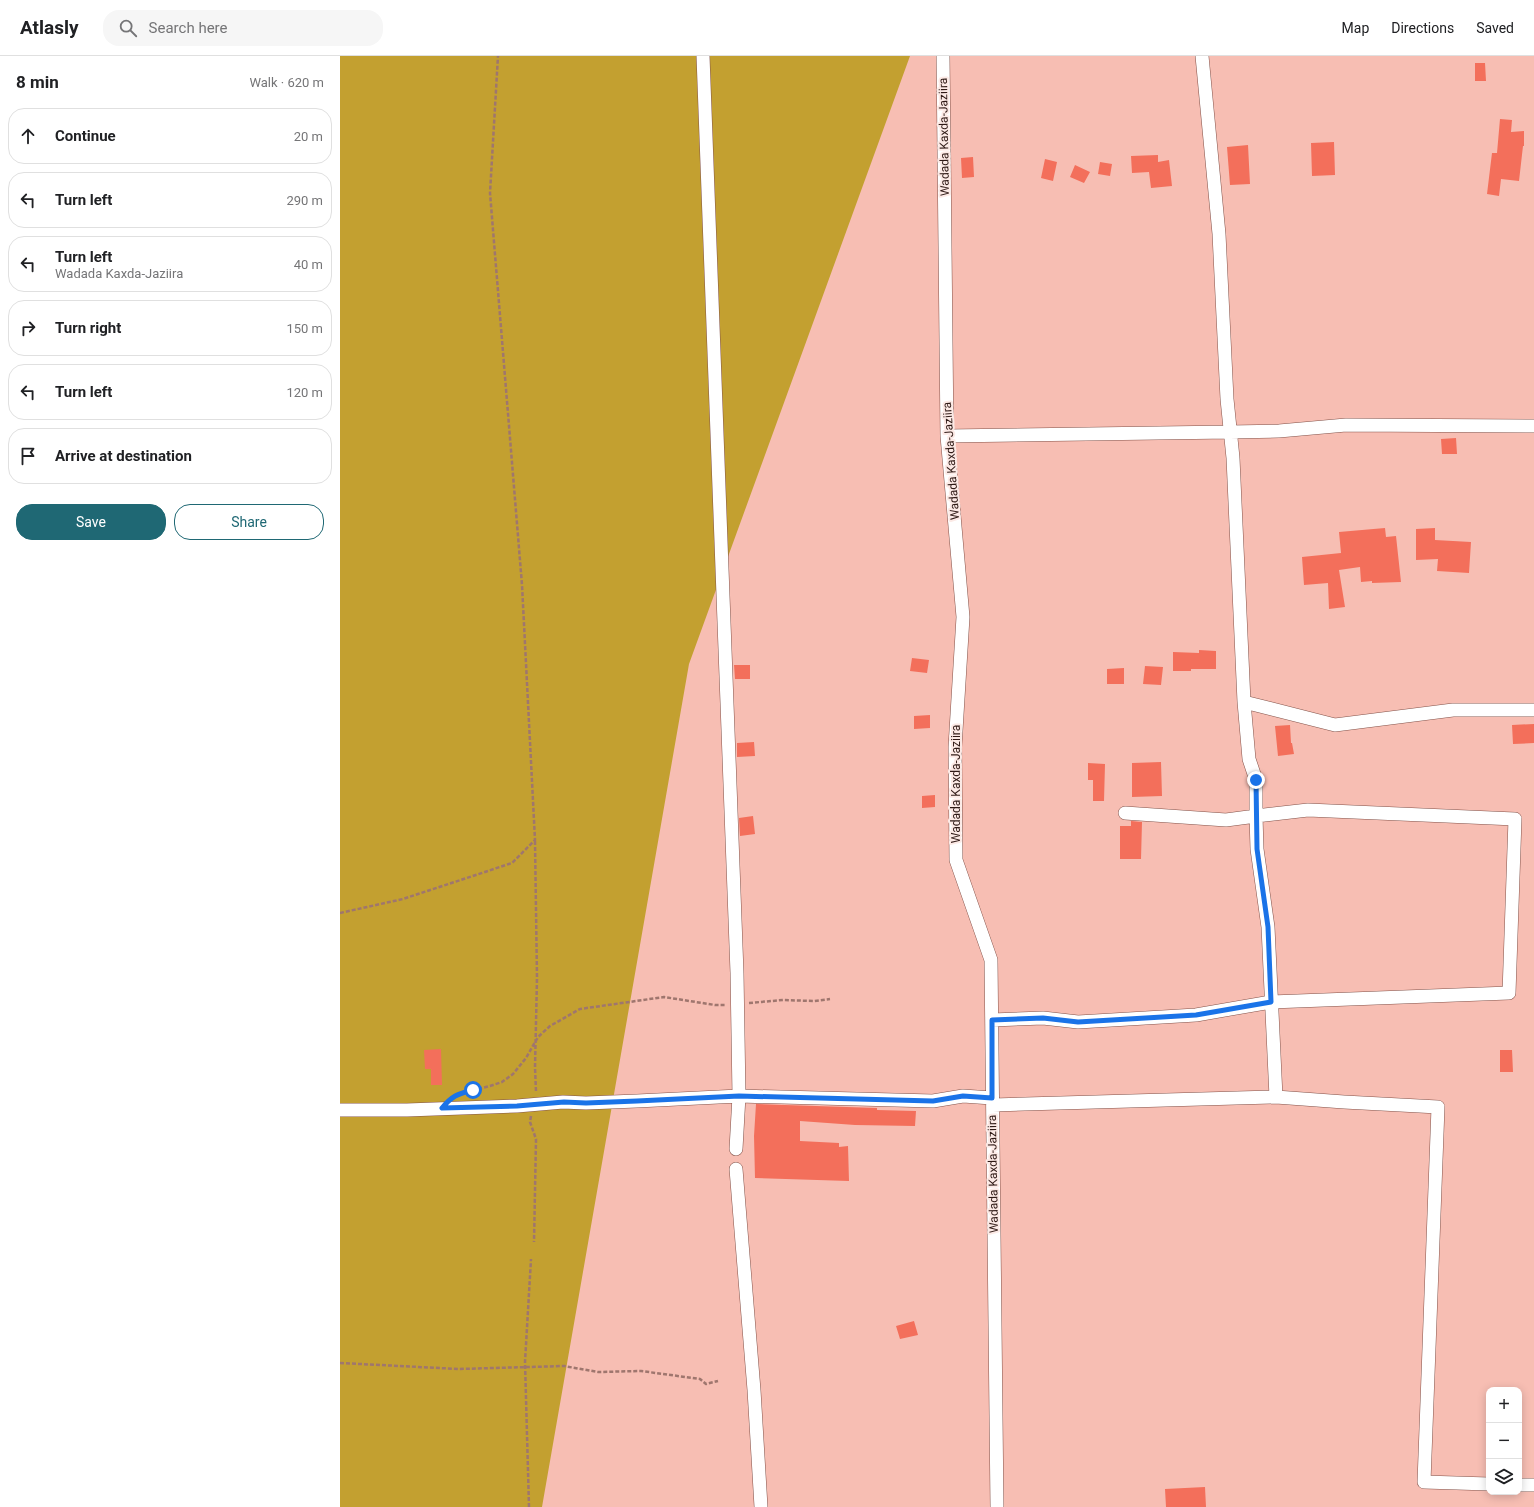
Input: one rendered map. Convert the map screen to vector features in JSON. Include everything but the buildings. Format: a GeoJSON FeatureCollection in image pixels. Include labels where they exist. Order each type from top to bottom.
{"type":"FeatureCollection","features":[{"type":"Feature","properties":{"kind":"street"},"geometry":{"type":"LineString","coordinates":[[703,56],[737,1004],[739,1096],[736,1149]]}},
{"type":"Feature","properties":{"kind":"street","name":"Wadada Kaxda-Jaziira"},"geometry":{"type":"LineString","coordinates":[[943,56],[947,436],[962,617],[955,747],[956,860],[991,960],[997,1507]]}},
{"type":"Feature","properties":{"kind":"street"},"geometry":{"type":"LineString","coordinates":[[1202,56],[1219,234],[1230,432],[1233,458],[1244,702],[1249,759],[1256,780],[1257,849],[1268,927],[1276,1097]]}},
{"type":"Feature","properties":{"kind":"street"},"geometry":{"type":"LineString","coordinates":[[947,436],[1279,431],[1346,426],[1534,426]]}},
{"type":"Feature","properties":{"kind":"street"},"geometry":{"type":"LineString","coordinates":[[1244,702],[1335,725],[1453,710],[1534,710]]}},
{"type":"Feature","properties":{"kind":"street"},"geometry":{"type":"LineString","coordinates":[[992,1020],[1043,1018],[1078,1022],[1196,1015],[1271,1002],[1509,993],[1515,819],[1308,810],[1226,820],[1125,813]]}},
{"type":"Feature","properties":{"kind":"street"},"geometry":{"type":"LineString","coordinates":[[340,1110],[442,1108],[564,1102],[586,1103],[739,1096],[933,1101],[963,1096],[993,1101],[1276,1097],[1344,1102],[1438,1106],[1424,1482],[1486,1484]]}},
{"type":"Feature","properties":{"kind":"street"},"geometry":{"type":"LineString","coordinates":[[736,1169],[754,1390],[761,1507]]}},
{"type":"Feature","properties":{"kind":"street"},"geometry":{"type":"LineString","coordinates":[[1522,1485],[1534,1485]]}},
{"type":"Feature","properties":{"kind":"path"},"geometry":{"type":"LineString","coordinates":[[498,56],[490,193],[522,584],[535,840],[537,978],[536,1093],[530,1122],[536,1139],[534,1242]]}},
{"type":"Feature","properties":{"kind":"path"},"geometry":{"type":"LineString","coordinates":[[340,913],[403,899],[512,863],[535,840]]}},
{"type":"Feature","properties":{"kind":"path"},"geometry":{"type":"LineString","coordinates":[[442,1108],[450,1098],[457,1094],[502,1082],[513,1074],[526,1058],[536,1042],[550,1026],[580,1009],[664,997],[715,1005],[783,1000],[814,1001],[830,999]]}},
{"type":"Feature","properties":{"kind":"path"},"geometry":{"type":"LineString","coordinates":[[529,1507],[526,1367],[531,1259]]}},
{"type":"Feature","properties":{"kind":"path"},"geometry":{"type":"LineString","coordinates":[[340,1363],[459,1369],[564,1366],[598,1372],[641,1371],[700,1379],[706,1384],[718,1381]]}},
{"type":"Feature","properties":{"kind":"shaded area"},"geometry":{"type":"Polygon","coordinates":[[[340,56],[910,56],[689,664],[542,1507],[340,1507],[340,56]]]}},
{"type":"Feature","properties":{"kind":"route"},"geometry":{"type":"LineString","coordinates":[[473,1090],[457,1094],[450,1098],[442,1108],[739,1096],[933,1101],[963,1096],[992,1098],[992,1020],[1043,1018],[1078,1022],[1196,1015],[1271,1002],[1268,927],[1257,849],[1256,780]]}}]}
